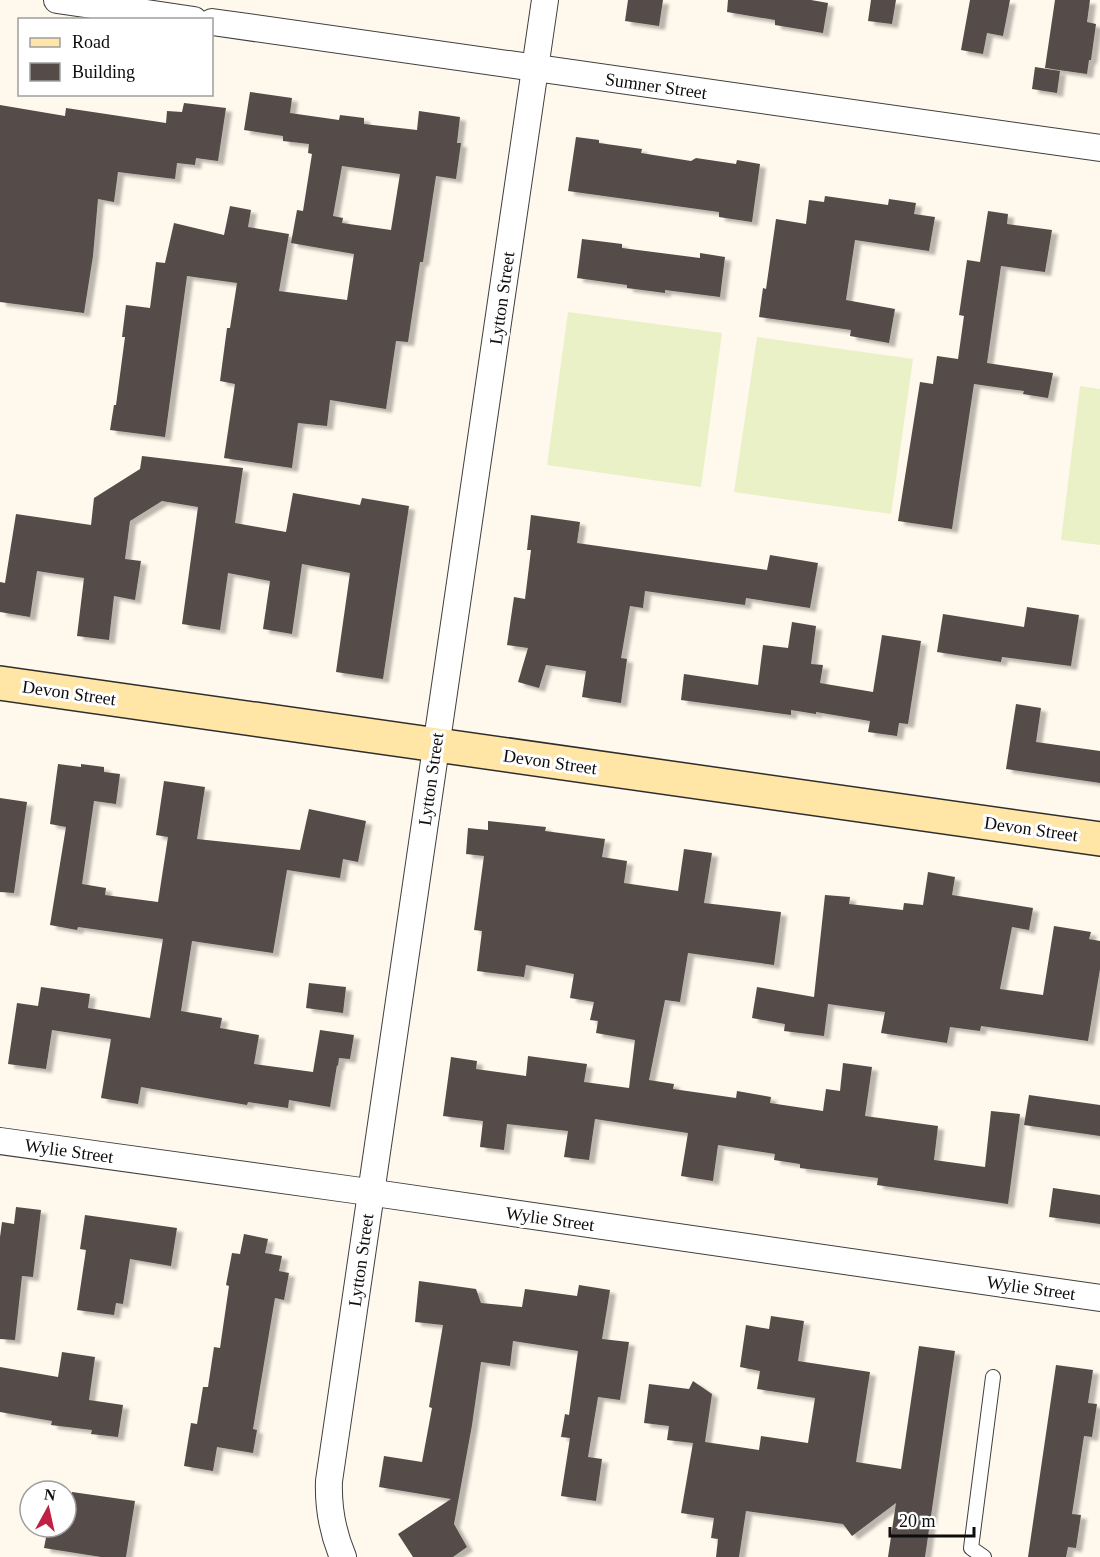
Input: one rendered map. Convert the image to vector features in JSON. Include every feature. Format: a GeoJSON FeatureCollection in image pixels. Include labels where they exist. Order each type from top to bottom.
{"type":"FeatureCollection","features":[{"type":"Feature","properties":{"kind":"main road","name":"Devon Street"},"geometry":{"type":"LineString","coordinates":[[0,683],[1100,839]]}},
{"type":"Feature","properties":{"kind":"street"},"geometry":{"type":"LineString","coordinates":[[57,0],[181,18]]}},
{"type":"Feature","properties":{"kind":"street","name":"Lytton Street"},"geometry":{"type":"LineString","coordinates":[[343,1557],[333,1532],[328,1504],[329,1481],[545,0]]}},
{"type":"Feature","properties":{"kind":"street","name":"Sumner Street"},"geometry":{"type":"LineString","coordinates":[[213,22],[1100,148]]}},
{"type":"Feature","properties":{"kind":"street","name":"Wylie Street"},"geometry":{"type":"LineString","coordinates":[[0,1141],[1100,1298]]}},
{"type":"Feature","properties":{"kind":"lane"},"geometry":{"type":"LineString","coordinates":[[984,1557],[971,1548],[993,1377]]}},
{"type":"Feature","properties":{"kind":"green space"},"geometry":{"type":"Polygon","coordinates":[[[568,312],[722,333],[701,487],[547,465],[568,312]]]}},
{"type":"Feature","properties":{"kind":"green space"},"geometry":{"type":"Polygon","coordinates":[[[757,337],[913,359],[891,514],[734,492],[757,337]]]}},
{"type":"Feature","properties":{"kind":"green space"},"geometry":{"type":"Polygon","coordinates":[[[1080,386],[1100,389],[1100,545],[1061,540],[1080,386]]]}},
{"type":"Feature","properties":{"kind":"building"},"geometry":{"type":"Polygon","coordinates":[[[628,0],[663,0],[659,26],[625,21],[628,0]]]}},
{"type":"Feature","properties":{"kind":"building"},"geometry":{"type":"Polygon","coordinates":[[[728,0],[811,0],[828,3],[823,33],[775,25],[775,20],[727,12],[728,0]]]}},
{"type":"Feature","properties":{"kind":"building"},"geometry":{"type":"Polygon","coordinates":[[[871,0],[896,0],[892,24],[868,21],[871,0]]]}},
{"type":"Feature","properties":{"kind":"building"},"geometry":{"type":"Polygon","coordinates":[[[970,0],[1010,0],[1003,36],[987,33],[983,54],[961,50],[970,0]]]}},
{"type":"Feature","properties":{"kind":"building"},"geometry":{"type":"Polygon","coordinates":[[[1055,0],[1090,0],[1087,22],[1096,24],[1087,74],[1045,68],[1055,0]]]}},
{"type":"Feature","properties":{"kind":"building"},"geometry":{"type":"Polygon","coordinates":[[[1035,67],[1060,71],[1057,93],[1032,89],[1035,67]]]}},
{"type":"Feature","properties":{"kind":"building"},"geometry":{"type":"Polygon","coordinates":[[[250,92],[292,98],[290,113],[339,120],[340,115],[364,118],[364,124],[417,130],[419,111],[460,117],[457,143],[461,143],[456,179],[436,176],[408,342],[396,341],[386,409],[330,400],[327,426],[298,423],[292,468],[224,458],[235,384],[220,381],[227,328],[230,328],[237,283],[187,276],[165,437],[110,430],[114,405],[116,405],[125,337],[122,337],[126,305],[150,308],[156,262],[165,263],[174,223],[224,235],[230,206],[251,210],[248,227],[289,234],[279,291],[347,300],[354,254],[291,243],[297,210],[303,211],[312,154],[308,153],[309,144],[283,141],[283,136],[244,130],[250,92]],[[342,166],[333,216],[343,218],[342,223],[391,230],[400,174],[342,166]]]}},
{"type":"Feature","properties":{"kind":"building"},"geometry":{"type":"Polygon","coordinates":[[[184,103],[226,108],[218,161],[196,158],[195,165],[177,163],[175,179],[118,172],[114,202],[98,199],[93,256],[84,313],[0,302],[0,105],[65,116],[66,108],[166,123],[167,111],[182,112],[184,103]]]}},
{"type":"Feature","properties":{"kind":"building"},"geometry":{"type":"Polygon","coordinates":[[[576,137],[642,149],[641,153],[691,161],[696,158],[736,164],[737,160],[760,164],[752,222],[719,217],[719,212],[568,191],[576,137]]]}},
{"type":"Feature","properties":{"kind":"building"},"geometry":{"type":"Polygon","coordinates":[[[825,196],[888,205],[889,199],[916,203],[914,214],[935,217],[929,251],[855,240],[846,300],[895,309],[889,343],[850,336],[851,330],[759,317],[763,288],[766,289],[776,219],[806,224],[809,200],[824,202],[825,196]]]}},
{"type":"Feature","properties":{"kind":"building"},"geometry":{"type":"Polygon","coordinates":[[[988,211],[1008,214],[1007,224],[1052,230],[1045,272],[1001,266],[987,363],[1053,373],[1048,398],[1023,394],[1024,391],[974,384],[952,529],[898,521],[920,382],[933,384],[937,356],[958,359],[964,316],[959,315],[967,260],[980,262],[988,211]]]}},
{"type":"Feature","properties":{"kind":"building"},"geometry":{"type":"Polygon","coordinates":[[[582,239],[622,244],[622,248],[700,258],[700,253],[725,257],[720,297],[627,288],[627,285],[577,278],[582,239]]]}},
{"type":"Feature","properties":{"kind":"building"},"geometry":{"type":"Polygon","coordinates":[[[142,456],[243,468],[235,523],[286,532],[293,493],[360,505],[362,498],[409,506],[383,679],[336,672],[350,573],[302,564],[292,634],[263,629],[270,581],[228,573],[220,630],[182,624],[198,507],[162,501],[130,521],[125,559],[141,561],[135,600],[114,596],[109,640],[77,636],[84,578],[37,571],[30,617],[0,612],[0,582],[5,583],[16,514],[91,525],[94,498],[140,469],[142,456]]]}},
{"type":"Feature","properties":{"kind":"building"},"geometry":{"type":"Polygon","coordinates":[[[531,515],[580,522],[577,543],[767,570],[770,555],[818,563],[810,608],[746,598],[745,605],[645,591],[643,608],[630,606],[621,658],[627,659],[621,703],[582,697],[586,671],[546,665],[539,688],[518,682],[528,648],[507,645],[514,597],[525,599],[531,550],[527,550],[531,515]]]}},
{"type":"Feature","properties":{"kind":"building"},"geometry":{"type":"Polygon","coordinates":[[[1027,607],[1079,615],[1071,666],[1002,657],[1001,662],[937,652],[943,614],[1024,627],[1027,607]]]}},
{"type":"Feature","properties":{"kind":"building"},"geometry":{"type":"Polygon","coordinates":[[[792,622],[816,626],[811,664],[823,665],[820,683],[873,692],[882,635],[921,641],[908,724],[899,723],[897,736],[868,732],[870,721],[816,712],[816,714],[791,710],[791,715],[681,700],[684,674],[758,685],[763,645],[788,648],[792,622]]]}},
{"type":"Feature","properties":{"kind":"building"},"geometry":{"type":"Polygon","coordinates":[[[1016,704],[1041,708],[1036,742],[1100,751],[1100,783],[1006,769],[1016,704]]]}},
{"type":"Feature","properties":{"kind":"building"},"geometry":{"type":"Polygon","coordinates":[[[58,764],[104,767],[104,772],[120,774],[116,804],[94,801],[82,884],[106,888],[105,895],[158,902],[168,837],[156,835],[164,781],[205,787],[197,839],[300,850],[309,809],[366,821],[358,862],[343,859],[340,878],[287,870],[273,953],[192,941],[181,1011],[222,1018],[220,1028],[259,1035],[254,1064],[313,1072],[320,1030],[354,1035],[350,1059],[339,1058],[330,1107],[289,1100],[288,1108],[248,1102],[247,1105],[141,1087],[138,1104],[101,1098],[111,1039],[52,1030],[46,1069],[8,1064],[17,1003],[38,1006],[41,987],[90,994],[88,1008],[150,1018],[163,939],[50,925],[66,827],[50,824],[58,764]]]}},
{"type":"Feature","properties":{"kind":"building"},"geometry":{"type":"Polygon","coordinates":[[[0,798],[27,802],[14,893],[0,892],[0,798]]]}},
{"type":"Feature","properties":{"kind":"building"},"geometry":{"type":"Polygon","coordinates":[[[488,821],[546,827],[545,831],[605,839],[602,857],[627,861],[624,883],[678,891],[684,849],[712,853],[704,903],[781,912],[774,965],[688,953],[680,1002],[665,1000],[649,1080],[674,1084],[673,1089],[736,1098],[737,1091],[771,1097],[770,1103],[823,1111],[826,1089],[840,1091],[843,1063],[872,1067],[865,1116],[938,1126],[934,1160],[985,1167],[991,1111],[1020,1114],[1008,1204],[877,1185],[878,1178],[800,1168],[800,1164],[774,1160],[775,1154],[718,1145],[713,1181],[681,1176],[688,1133],[595,1119],[589,1160],[564,1157],[568,1131],[507,1124],[504,1150],[480,1147],[483,1121],[443,1116],[451,1057],[477,1061],[476,1069],[526,1076],[528,1056],[587,1064],[584,1082],[629,1088],[635,1040],[596,1033],[598,1021],[590,1020],[594,1002],[570,998],[574,974],[526,965],[524,977],[477,971],[482,931],[474,930],[484,856],[466,854],[468,828],[488,830],[488,821]]]}},
{"type":"Feature","properties":{"kind":"building"},"geometry":{"type":"Polygon","coordinates":[[[928,872],[955,877],[952,895],[1033,908],[1029,930],[1012,927],[1000,989],[1043,995],[1054,926],[1091,932],[1089,939],[1100,941],[1100,969],[1088,1041],[981,1026],[980,1031],[950,1027],[947,1043],[881,1033],[885,1012],[828,1004],[824,1036],[784,1031],[785,1024],[752,1018],[757,987],[814,997],[825,895],[850,897],[849,904],[903,910],[904,903],[923,905],[928,872]]]}},
{"type":"Feature","properties":{"kind":"building"},"geometry":{"type":"Polygon","coordinates":[[[309,983],[346,987],[343,1013],[306,1008],[309,983]]]}},
{"type":"Feature","properties":{"kind":"building"},"geometry":{"type":"Polygon","coordinates":[[[1029,1095],[1100,1105],[1100,1136],[1024,1125],[1029,1095]]]}},
{"type":"Feature","properties":{"kind":"building"},"geometry":{"type":"Polygon","coordinates":[[[1053,1188],[1100,1195],[1100,1224],[1049,1217],[1053,1188]]]}},
{"type":"Feature","properties":{"kind":"building"},"geometry":{"type":"Polygon","coordinates":[[[16,1207],[41,1210],[33,1277],[22,1276],[15,1340],[0,1339],[0,1237],[2,1222],[14,1224],[16,1207]]]}},
{"type":"Feature","properties":{"kind":"building"},"geometry":{"type":"Polygon","coordinates":[[[85,1215],[177,1228],[171,1266],[130,1259],[123,1304],[116,1303],[114,1315],[77,1310],[86,1250],[80,1249],[85,1215]]]}},
{"type":"Feature","properties":{"kind":"building"},"geometry":{"type":"Polygon","coordinates":[[[244,1234],[268,1239],[265,1253],[282,1256],[279,1271],[289,1273],[284,1300],[275,1298],[253,1429],[257,1430],[253,1453],[217,1447],[213,1471],[184,1466],[191,1423],[197,1424],[203,1387],[208,1387],[214,1347],[220,1348],[229,1286],[226,1285],[232,1253],[240,1254],[244,1234]]]}},
{"type":"Feature","properties":{"kind":"building"},"geometry":{"type":"Polygon","coordinates":[[[419,1281],[476,1289],[481,1303],[522,1307],[525,1289],[577,1296],[579,1285],[610,1290],[602,1339],[629,1342],[620,1400],[598,1397],[588,1457],[602,1459],[596,1501],[561,1496],[570,1438],[561,1437],[565,1414],[569,1415],[578,1351],[513,1341],[510,1366],[481,1362],[454,1524],[467,1547],[453,1557],[413,1557],[398,1534],[451,1499],[379,1487],[384,1456],[422,1462],[443,1325],[415,1322],[419,1281]]]}},
{"type":"Feature","properties":{"kind":"building"},"geometry":{"type":"Polygon","coordinates":[[[771,1316],[804,1321],[798,1361],[870,1372],[856,1462],[901,1469],[919,1346],[955,1351],[925,1557],[888,1557],[896,1503],[852,1536],[843,1524],[746,1511],[739,1557],[716,1557],[718,1539],[711,1538],[714,1518],[681,1513],[693,1443],[667,1440],[669,1426],[644,1423],[649,1384],[689,1389],[693,1381],[712,1394],[705,1442],[759,1450],[761,1436],[808,1443],[815,1398],[757,1389],[760,1371],[740,1367],[746,1325],[769,1329],[771,1316]]]}},
{"type":"Feature","properties":{"kind":"building"},"geometry":{"type":"Polygon","coordinates":[[[62,1352],[95,1357],[89,1400],[123,1405],[118,1437],[91,1434],[92,1430],[51,1425],[52,1421],[0,1412],[0,1367],[58,1377],[62,1352]]]}},
{"type":"Feature","properties":{"kind":"building"},"geometry":{"type":"Polygon","coordinates":[[[1056,1365],[1093,1370],[1088,1403],[1097,1404],[1092,1437],[1084,1436],[1072,1514],[1081,1515],[1076,1548],[1068,1547],[1066,1557],[1028,1557],[1056,1365]]]}},
{"type":"Feature","properties":{"kind":"building"},"geometry":{"type":"Polygon","coordinates":[[[78,1493],[135,1501],[126,1557],[101,1557],[44,1548],[46,1539],[78,1539],[78,1493]]]}}]}
